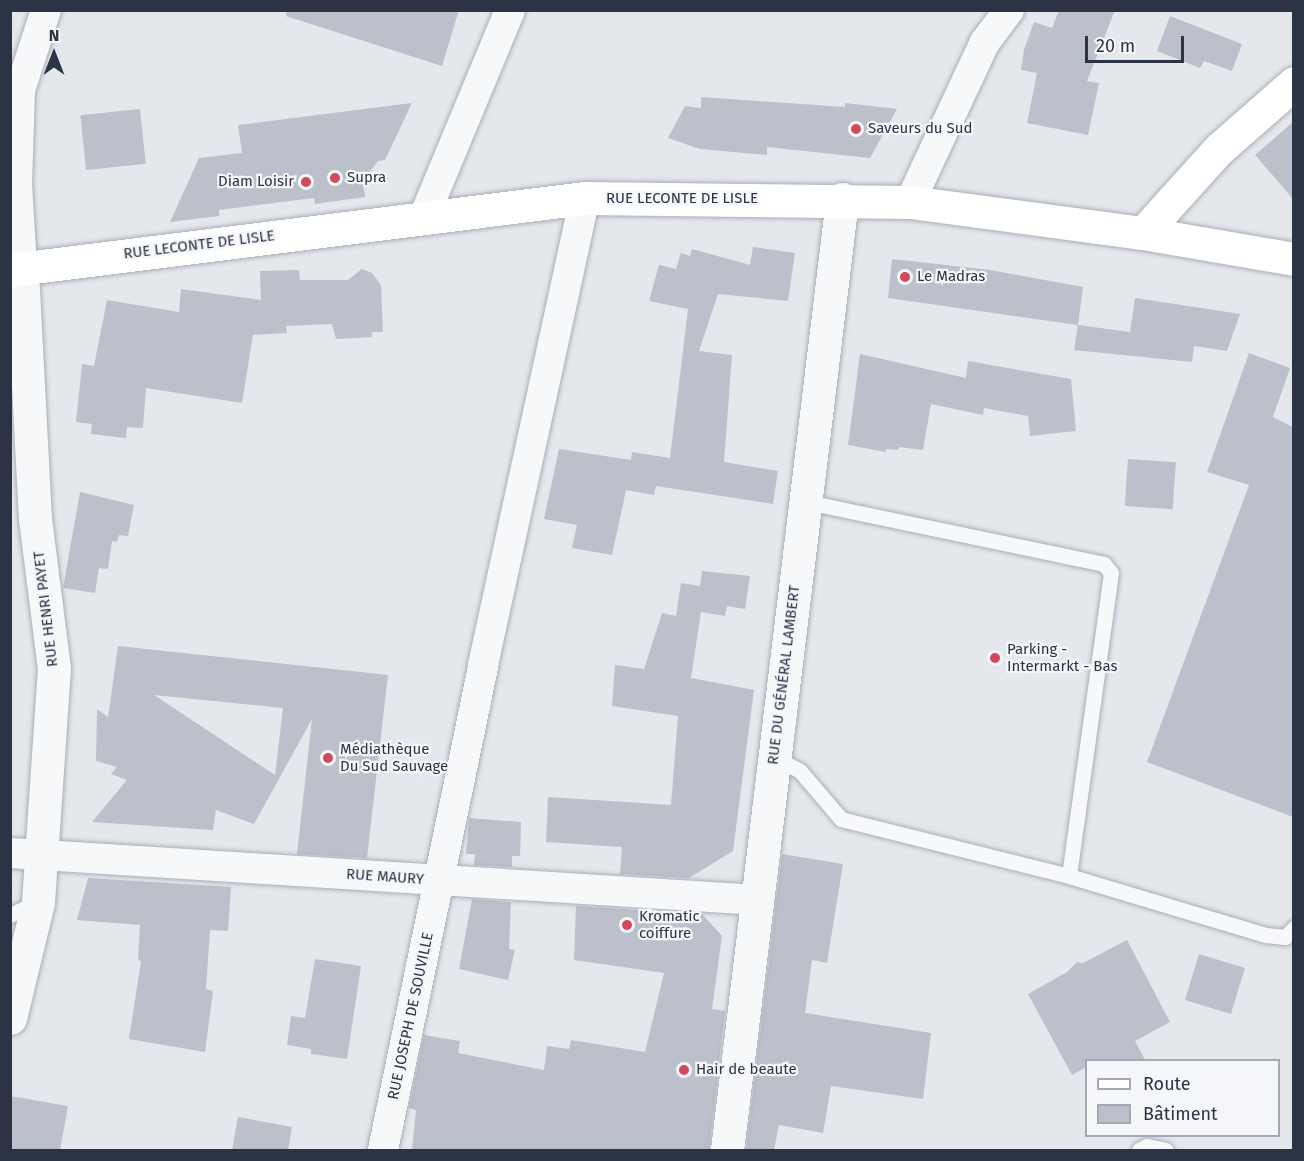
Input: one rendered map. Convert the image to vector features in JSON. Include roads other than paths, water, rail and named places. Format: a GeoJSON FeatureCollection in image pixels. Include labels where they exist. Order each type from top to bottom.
{"type":"FeatureCollection","features":[{"type":"Feature","properties":{"kind":"main road"},"geometry":{"type":"LineString","coordinates":[[1143,233],[1219,149],[1293,83]]}},
{"type":"Feature","properties":{"kind":"main road","name":"RUE LECONTE DE LISLE"},"geometry":{"type":"LineString","coordinates":[[16,269],[585,198],[842,199],[910,202],[1143,233],[1293,259]]}},
{"type":"Feature","properties":{"kind":"street"},"geometry":{"type":"LineString","coordinates":[[16,269],[20,90],[46,10]]}},
{"type":"Feature","properties":{"kind":"street"},"geometry":{"type":"LineString","coordinates":[[424,217],[510,10]]}},
{"type":"Feature","properties":{"kind":"street"},"geometry":{"type":"LineString","coordinates":[[910,202],[985,42],[1009,10]]}},
{"type":"Feature","properties":{"kind":"street","name":"RUE JOSEPH DE SOUVILLE"},"geometry":{"type":"LineString","coordinates":[[383,1150],[585,198]]}},
{"type":"Feature","properties":{"kind":"street","name":"RUE DU GÉNÉRAL LAMBERT"},"geometry":{"type":"LineString","coordinates":[[727,1150],[842,199]]}},
{"type":"Feature","properties":{"kind":"street","name":"RUE HENRI PAYET"},"geometry":{"type":"LineString","coordinates":[[10,1018],[24,908],[26,854],[54,669],[35,519],[16,269]]}},
{"type":"Feature","properties":{"kind":"street","name":"RUE MAURY"},"geometry":{"type":"LineString","coordinates":[[26,854],[759,900]]}},
{"type":"Feature","properties":{"kind":"lane"},"geometry":{"type":"LineString","coordinates":[[807,502],[1104,564],[1111,573],[1069,876]]}},
{"type":"Feature","properties":{"kind":"lane"},"geometry":{"type":"LineString","coordinates":[[773,757],[800,771],[841,819],[1069,876],[1266,935],[1285,937],[1293,928]]}},
{"type":"Feature","properties":{"kind":"lane"},"geometry":{"type":"LineString","coordinates":[[1139,1150],[1147,1146],[1167,1150]]}},
{"type":"Feature","properties":{"kind":"place","name":"Saveurs du Sud"},"geometry":{"type":"Point","coordinates":[856,129]}},
{"type":"Feature","properties":{"kind":"place","name":"Supra"},"geometry":{"type":"Point","coordinates":[335,178]}},
{"type":"Feature","properties":{"kind":"place","name":"Diam Loisir"},"geometry":{"type":"Point","coordinates":[306,182]}},
{"type":"Feature","properties":{"kind":"place","name":"Le Madras"},"geometry":{"type":"Point","coordinates":[905,277]}},
{"type":"Feature","properties":{"kind":"place","name":"Parking - Intermarkt - Bas"},"geometry":{"type":"Point","coordinates":[995,658]}},
{"type":"Feature","properties":{"kind":"place","name":"Médiathèque Du Sud Sauvage"},"geometry":{"type":"Point","coordinates":[328,758]}},
{"type":"Feature","properties":{"kind":"place","name":"Kromatic coiffure"},"geometry":{"type":"Point","coordinates":[627,925]}},
{"type":"Feature","properties":{"kind":"place","name":"Hair de beaute"},"geometry":{"type":"Point","coordinates":[684,1070]}}]}
